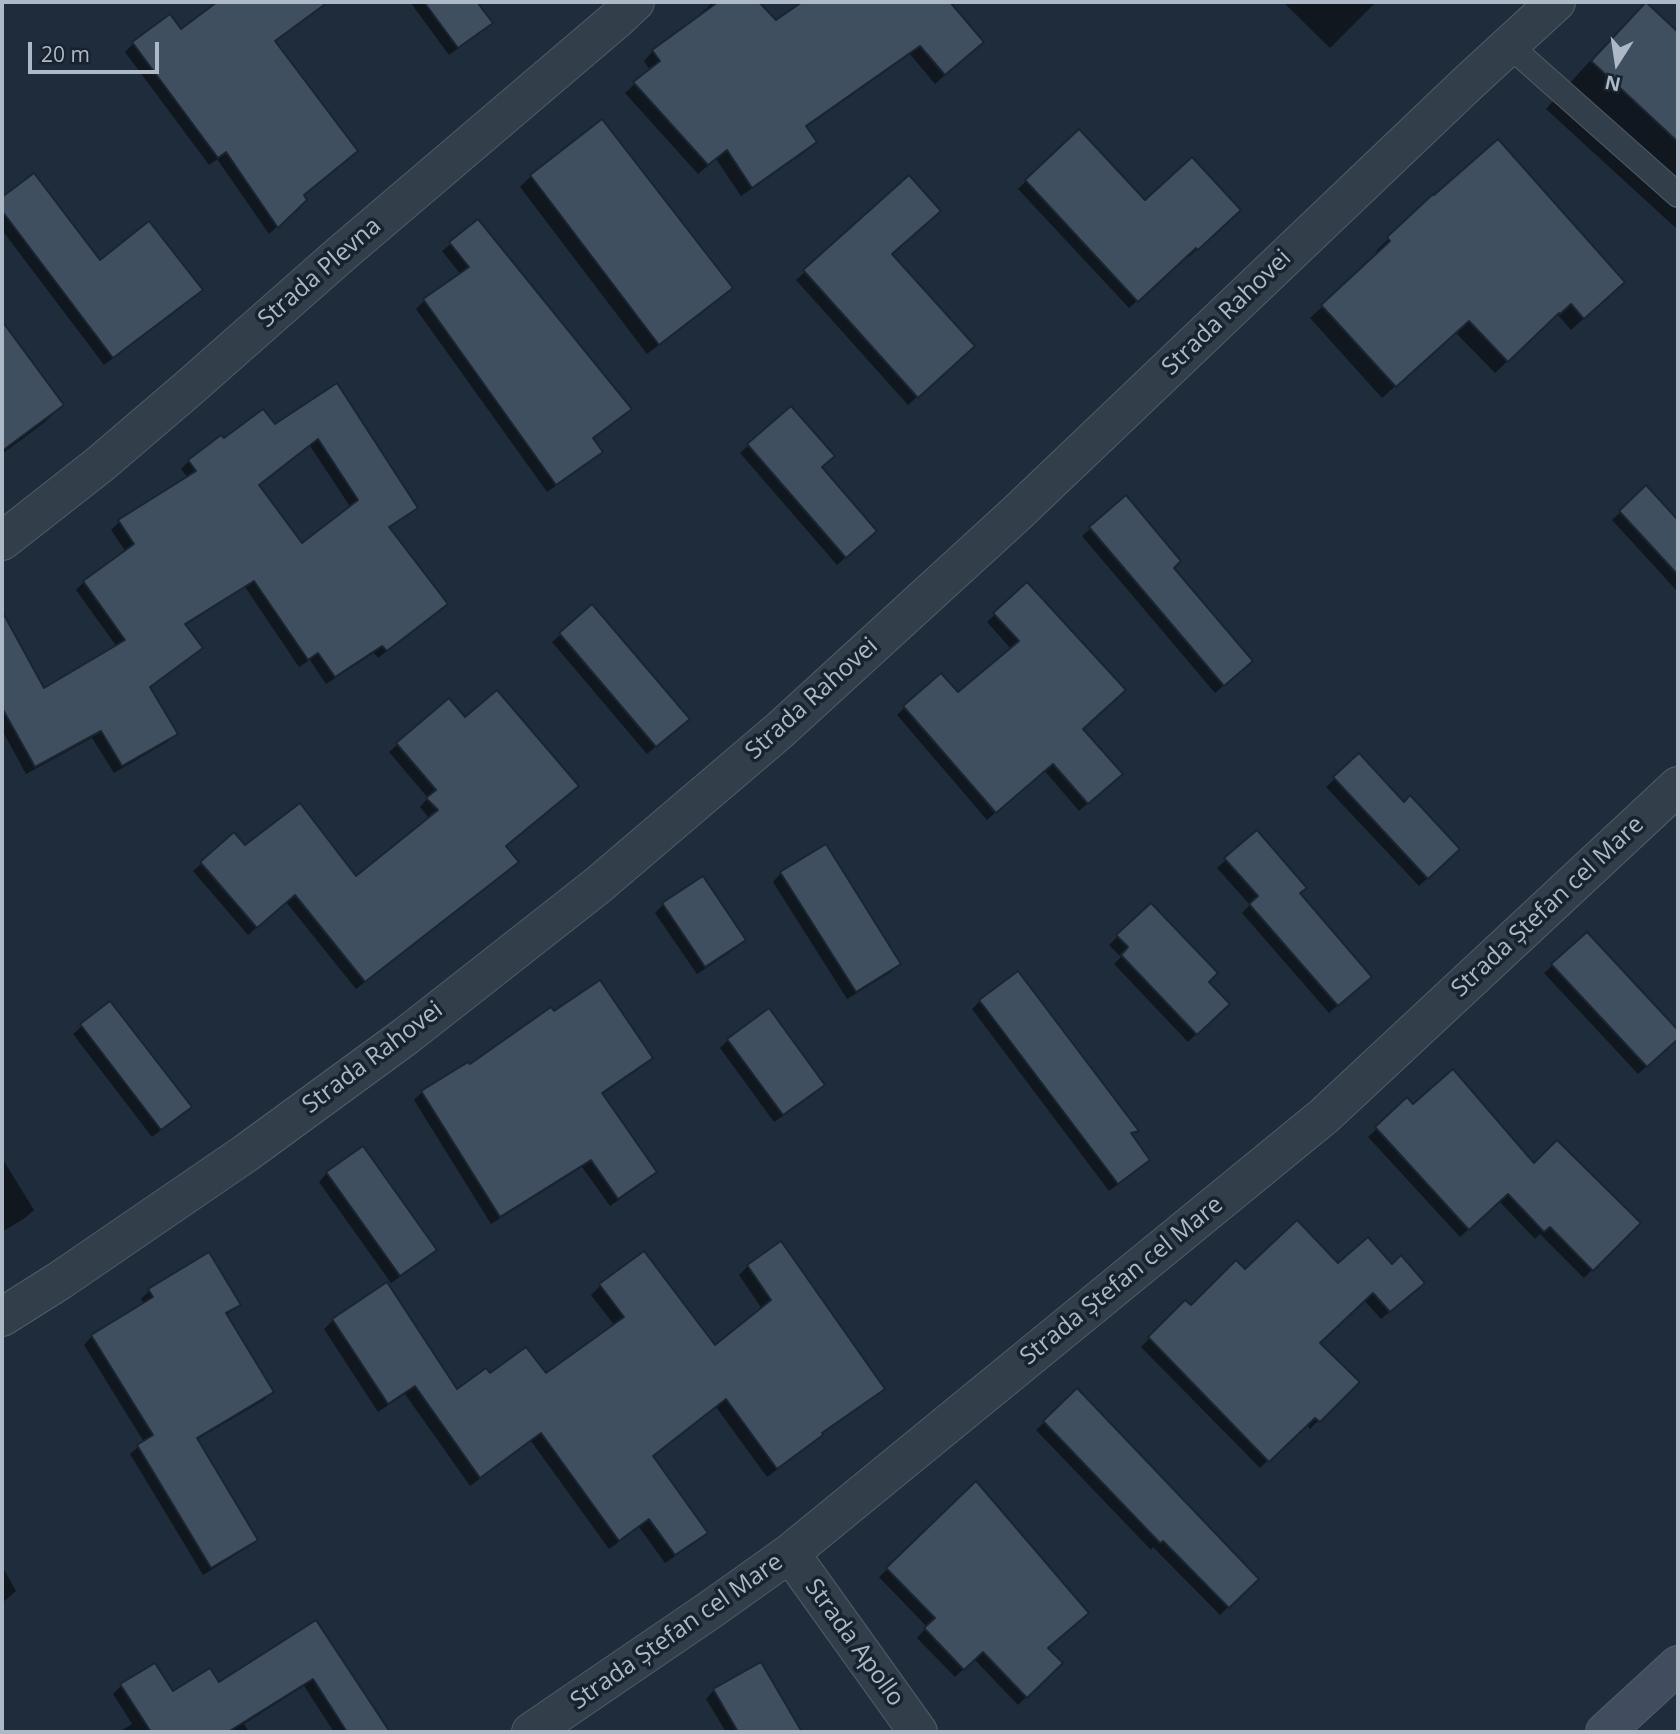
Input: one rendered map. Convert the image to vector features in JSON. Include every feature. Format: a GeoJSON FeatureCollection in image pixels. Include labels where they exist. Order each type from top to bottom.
{"type":"FeatureCollection","features":[{"type":"Feature","properties":{"kind":"main road"},"geometry":{"type":"LineString","coordinates":[[1605,1732],[1678,1665]]}},
{"type":"Feature","properties":{"kind":"street","name":"Strada Plevna"},"geometry":{"type":"LineString","coordinates":[[2,541],[99,465],[635,2]]}},
{"type":"Feature","properties":{"kind":"street","name":"Strada Rahovei"},"geometry":{"type":"LineString","coordinates":[[2,1317],[59,1281],[256,1145],[405,1036],[597,886],[780,730],[1016,514],[1556,2]]}},
{"type":"Feature","properties":{"kind":"street","name":"Strada Ștefan cel Mare"},"geometry":{"type":"LineString","coordinates":[[531,1732],[790,1553],[1324,1116],[1678,786]]}},
{"type":"Feature","properties":{"kind":"street","name":"Strada Apollo"},"geometry":{"type":"LineString","coordinates":[[790,1553],[918,1732]]}},
{"type":"Feature","properties":{"kind":"lane"},"geometry":{"type":"LineString","coordinates":[[1509,45],[1678,195]]}},
{"type":"Feature","properties":{"kind":"building"},"geometry":{"type":"Polygon","coordinates":[[[217,2],[328,2],[275,41],[358,151],[304,195],[307,200],[278,228],[226,152],[218,158],[132,42],[170,14],[181,29],[217,2]]]}},
{"type":"Feature","properties":{"kind":"building"},"geometry":{"type":"Polygon","coordinates":[[[424,2],[477,2],[493,23],[458,48],[424,2]]]}},
{"type":"Feature","properties":{"kind":"building"},"geometry":{"type":"Polygon","coordinates":[[[718,2],[759,2],[776,20],[802,2],[950,2],[984,42],[945,75],[920,46],[806,126],[817,142],[752,188],[727,150],[708,165],[633,82],[660,61],[652,50],[718,2]]]}},
{"type":"Feature","properties":{"kind":"building"},"geometry":{"type":"Polygon","coordinates":[[[1646,2],[1678,32],[1678,142],[1591,61],[1646,2]]]}},
{"type":"Feature","properties":{"kind":"building"},"geometry":{"type":"Polygon","coordinates":[[[602,119],[733,288],[659,345],[530,175],[602,119]]]}},
{"type":"Feature","properties":{"kind":"building"},"geometry":{"type":"Polygon","coordinates":[[[1079,129],[1145,200],[1192,157],[1241,210],[1138,302],[1025,180],[1079,129]]]}},
{"type":"Feature","properties":{"kind":"building"},"geometry":{"type":"Polygon","coordinates":[[[1498,139],[1625,282],[1584,319],[1571,304],[1508,362],[1469,321],[1396,387],[1321,305],[1390,241],[1387,237],[1498,139]]]}},
{"type":"Feature","properties":{"kind":"building"},"geometry":{"type":"Polygon","coordinates":[[[34,173],[100,260],[149,221],[203,290],[113,358],[2,211],[2,197],[34,173]]]}},
{"type":"Feature","properties":{"kind":"building"},"geometry":{"type":"Polygon","coordinates":[[[909,175],[941,211],[892,254],[975,346],[918,398],[803,270],[909,175]]]}},
{"type":"Feature","properties":{"kind":"building"},"geometry":{"type":"Polygon","coordinates":[[[478,219],[632,409],[593,438],[603,452],[556,485],[423,299],[469,267],[449,242],[478,219]]]}},
{"type":"Feature","properties":{"kind":"building"},"geometry":{"type":"Polygon","coordinates":[[[2,321],[64,405],[2,451],[2,321]]]}},
{"type":"Feature","properties":{"kind":"building"},"geometry":{"type":"Polygon","coordinates":[[[337,383],[418,508],[389,527],[448,604],[387,651],[382,646],[335,677],[318,653],[308,660],[254,581],[185,624],[203,648],[150,687],[178,734],[122,766],[101,731],[35,767],[2,708],[2,611],[44,688],[125,640],[83,581],[134,544],[118,520],[196,471],[188,460],[221,435],[224,438],[263,409],[275,424],[337,383]],[[318,439],[259,485],[302,543],[358,500],[318,439]]]}},
{"type":"Feature","properties":{"kind":"building"},"geometry":{"type":"Polygon","coordinates":[[[791,406],[835,456],[822,467],[877,531],[846,558],[747,444],[791,406]]]}},
{"type":"Feature","properties":{"kind":"building"},"geometry":{"type":"Polygon","coordinates":[[[1646,485],[1678,520],[1678,575],[1619,511],[1646,485]]]}},
{"type":"Feature","properties":{"kind":"building"},"geometry":{"type":"Polygon","coordinates":[[[1126,495],[1181,561],[1174,568],[1253,661],[1224,686],[1089,527],[1126,495]]]}},
{"type":"Feature","properties":{"kind":"building"},"geometry":{"type":"Polygon","coordinates":[[[1027,582],[1126,690],[1083,729],[1123,774],[1088,804],[1053,764],[996,813],[903,706],[941,673],[958,692],[1019,641],[993,613],[1027,582]]]}},
{"type":"Feature","properties":{"kind":"building"},"geometry":{"type":"Polygon","coordinates":[[[592,604],[690,719],[656,747],[559,633],[592,604]]]}},
{"type":"Feature","properties":{"kind":"building"},"geometry":{"type":"Polygon","coordinates":[[[497,690],[579,786],[506,846],[519,862],[365,982],[295,895],[257,928],[200,862],[234,832],[245,845],[300,803],[356,876],[438,810],[426,798],[436,790],[396,743],[449,698],[465,717],[497,690]]]}},
{"type":"Feature","properties":{"kind":"building"},"geometry":{"type":"Polygon","coordinates":[[[1359,753],[1404,802],[1410,795],[1460,849],[1428,879],[1333,777],[1359,753]]]}},
{"type":"Feature","properties":{"kind":"building"},"geometry":{"type":"Polygon","coordinates":[[[1257,830],[1307,888],[1300,893],[1372,977],[1338,1006],[1249,904],[1258,896],[1224,858],[1257,830]]]}},
{"type":"Feature","properties":{"kind":"building"},"geometry":{"type":"Polygon","coordinates":[[[826,844],[901,964],[856,992],[780,872],[826,844]]]}},
{"type":"Feature","properties":{"kind":"building"},"geometry":{"type":"Polygon","coordinates":[[[703,876],[746,940],[705,967],[662,903],[703,876]]]}},
{"type":"Feature","properties":{"kind":"building"},"geometry":{"type":"Polygon","coordinates":[[[1151,903],[1218,973],[1209,982],[1230,1004],[1197,1035],[1121,955],[1128,947],[1116,935],[1151,903]]]}},
{"type":"Feature","properties":{"kind":"building"},"geometry":{"type":"Polygon","coordinates":[[[1587,932],[1678,1030],[1678,1039],[1647,1067],[1551,964],[1587,932]]]}},
{"type":"Feature","properties":{"kind":"building"},"geometry":{"type":"Polygon","coordinates":[[[1018,971],[1139,1131],[1131,1133],[1150,1160],[1118,1184],[979,1000],[1018,971]]]}},
{"type":"Feature","properties":{"kind":"building"},"geometry":{"type":"Polygon","coordinates":[[[600,980],[653,1058],[602,1093],[657,1172],[618,1199],[591,1160],[500,1217],[421,1091],[468,1062],[470,1064],[551,1007],[554,1011],[600,980]]]}},
{"type":"Feature","properties":{"kind":"building"},"geometry":{"type":"Polygon","coordinates":[[[110,1001],[192,1107],[161,1130],[80,1024],[110,1001]]]}},
{"type":"Feature","properties":{"kind":"building"},"geometry":{"type":"Polygon","coordinates":[[[769,1008],[825,1085],[783,1115],[727,1039],[769,1008]]]}},
{"type":"Feature","properties":{"kind":"building"},"geometry":{"type":"Polygon","coordinates":[[[1453,1069],[1534,1163],[1557,1140],[1641,1223],[1593,1271],[1550,1227],[1544,1232],[1508,1194],[1469,1230],[1375,1127],[1407,1097],[1413,1104],[1453,1069]]]}},
{"type":"Feature","properties":{"kind":"building"},"geometry":{"type":"Polygon","coordinates":[[[363,1146],[437,1250],[400,1276],[326,1172],[363,1146]]]}},
{"type":"Feature","properties":{"kind":"building"},"geometry":{"type":"Polygon","coordinates":[[[1297,1220],[1338,1263],[1368,1237],[1392,1264],[1401,1255],[1425,1283],[1390,1312],[1373,1293],[1320,1343],[1360,1382],[1320,1422],[1315,1418],[1269,1462],[1148,1337],[1185,1300],[1191,1305],[1236,1260],[1245,1269],[1297,1220]]]}},
{"type":"Feature","properties":{"kind":"building"},"geometry":{"type":"Polygon","coordinates":[[[781,1241],[885,1389],[822,1433],[823,1435],[777,1469],[726,1399],[653,1456],[708,1533],[675,1555],[649,1519],[619,1541],[541,1433],[480,1478],[415,1386],[388,1404],[332,1319],[387,1282],[457,1389],[486,1368],[490,1373],[526,1347],[546,1373],[624,1317],[599,1284],[644,1251],[715,1345],[771,1300],[747,1265],[781,1241]]]}},
{"type":"Feature","properties":{"kind":"building"},"geometry":{"type":"Polygon","coordinates":[[[209,1252],[241,1305],[226,1313],[274,1392],[197,1438],[258,1540],[211,1568],[137,1445],[153,1435],[91,1335],[153,1297],[148,1289],[209,1252]]]}},
{"type":"Feature","properties":{"kind":"building"},"geometry":{"type":"Polygon","coordinates":[[[1077,1388],[1259,1579],[1229,1608],[1163,1541],[1160,1543],[1043,1421],[1077,1388]]]}},
{"type":"Feature","properties":{"kind":"building"},"geometry":{"type":"Polygon","coordinates":[[[976,1481],[1089,1613],[1048,1648],[1063,1663],[1027,1698],[983,1652],[964,1670],[924,1628],[935,1618],[886,1568],[976,1481]]]}},
{"type":"Feature","properties":{"kind":"building"},"geometry":{"type":"Polygon","coordinates":[[[316,1620],[390,1732],[347,1732],[313,1679],[228,1732],[151,1732],[120,1684],[155,1663],[173,1691],[210,1668],[219,1682],[316,1620]]]}},
{"type":"Feature","properties":{"kind":"building"},"geometry":{"type":"Polygon","coordinates":[[[761,1662],[802,1732],[738,1732],[713,1689],[761,1662]]]}}]}
